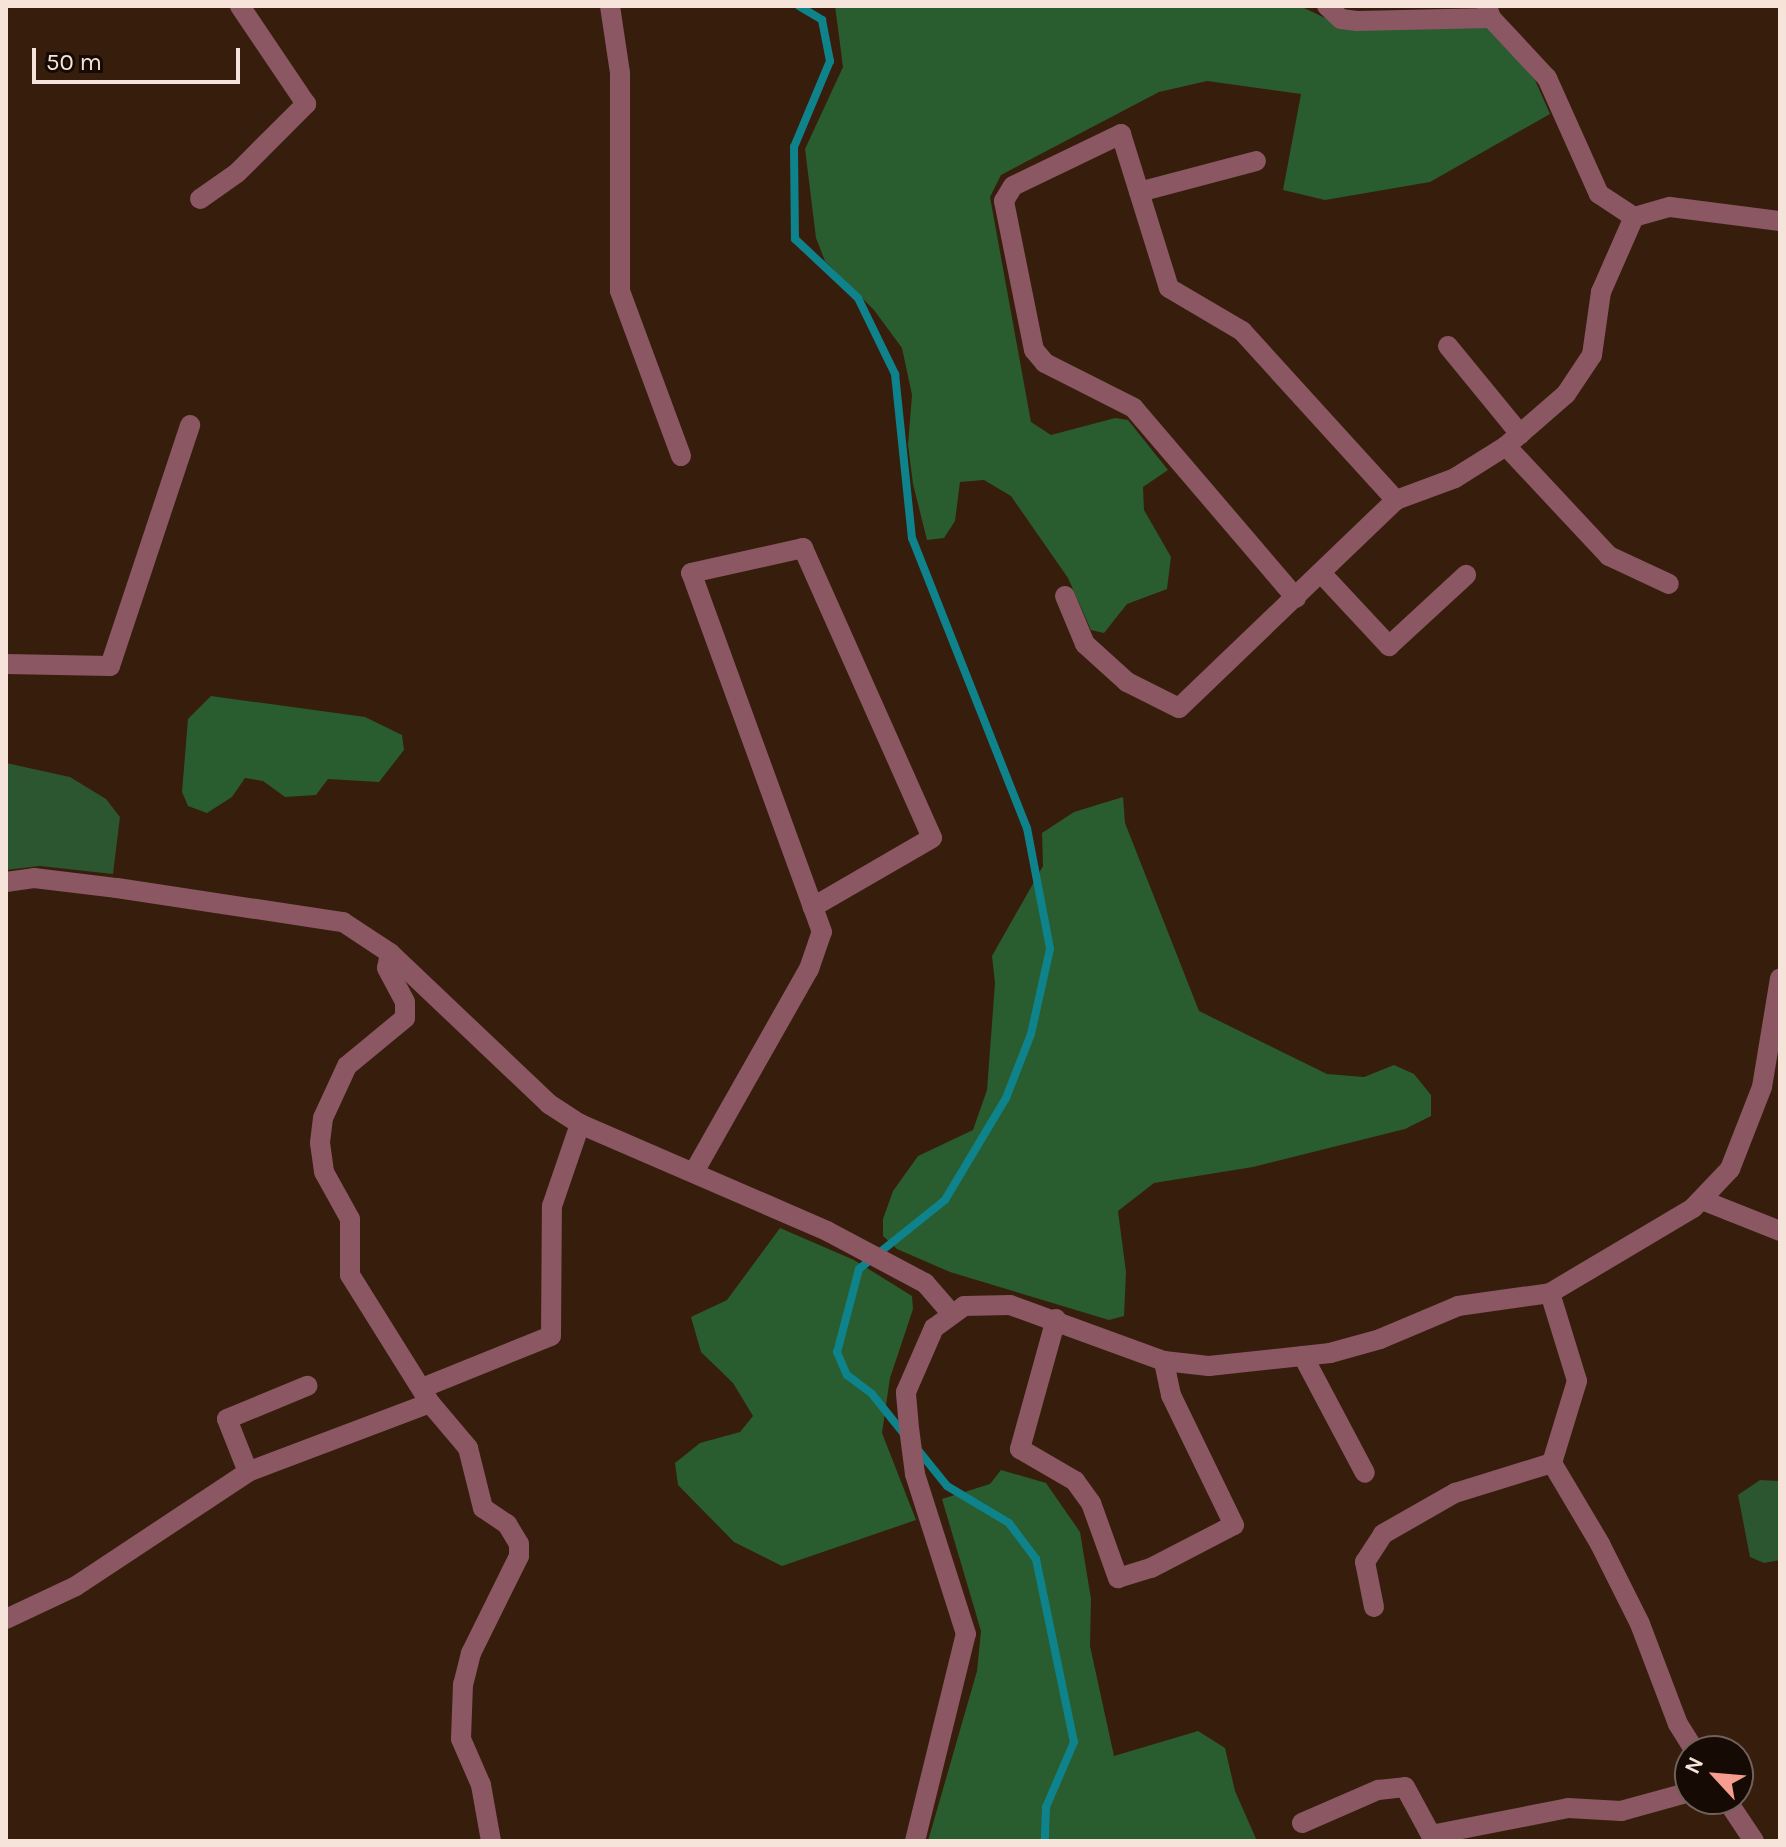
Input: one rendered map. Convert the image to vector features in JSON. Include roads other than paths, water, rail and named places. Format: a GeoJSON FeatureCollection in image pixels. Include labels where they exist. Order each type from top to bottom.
{"type":"FeatureCollection","features":[{"type":"Feature","properties":{"kind":"street"},"geometry":{"type":"LineString","coordinates":[[200,199],[237,173],[306,104],[240,6]]}},
{"type":"Feature","properties":{"kind":"street"},"geometry":{"type":"LineString","coordinates":[[610,6],[620,73],[624,237],[620,291],[681,456]]}},
{"type":"Feature","properties":{"kind":"street"},"geometry":{"type":"LineString","coordinates":[[1327,6],[1341,19],[1357,21],[1489,12],[1547,78],[1599,194],[1634,217],[1670,207],[1780,221]]}},
{"type":"Feature","properties":{"kind":"street"},"geometry":{"type":"LineString","coordinates":[[1296,598],[1134,408],[1045,363],[1034,350],[1004,201],[1013,186],[1121,134],[1169,288],[1242,331],[1396,500]]}},
{"type":"Feature","properties":{"kind":"street"},"geometry":{"type":"LineString","coordinates":[[1139,192],[1256,161]]}},
{"type":"Feature","properties":{"kind":"street"},"geometry":{"type":"LineString","coordinates":[[1065,596],[1085,644],[1127,682],[1179,708],[1396,500],[1455,478],[1513,440],[1566,394],[1592,355],[1601,292],[1634,217]]}},
{"type":"Feature","properties":{"kind":"street"},"geometry":{"type":"LineString","coordinates":[[1448,346],[1513,440],[1609,556],[1669,584]]}},
{"type":"Feature","properties":{"kind":"street"},"geometry":{"type":"LineString","coordinates":[[6,664],[110,666],[190,425]]}},
{"type":"Feature","properties":{"kind":"street"},"geometry":{"type":"LineString","coordinates":[[694,1172],[809,969],[822,932],[691,573],[803,548],[932,838],[813,907]]}},
{"type":"Feature","properties":{"kind":"street"},"geometry":{"type":"LineString","coordinates":[[1321,573],[1389,646],[1466,575]]}},
{"type":"Feature","properties":{"kind":"street"},"geometry":{"type":"LineString","coordinates":[[6,882],[62,881],[343,922],[390,953],[549,1104],[580,1124],[827,1231],[925,1283],[951,1313]]}},
{"type":"Feature","properties":{"kind":"street"},"geometry":{"type":"LineString","coordinates":[[390,953],[387,968],[405,1002],[405,1018],[347,1066],[323,1118],[320,1143],[324,1172],[350,1219],[350,1275],[426,1395],[468,1448],[483,1508],[507,1524],[519,1544],[519,1556],[471,1653],[463,1684],[461,1739],[481,1785],[491,1841]]}},
{"type":"Feature","properties":{"kind":"street"},"geometry":{"type":"LineString","coordinates":[[915,1841],[961,1675],[966,1634],[915,1474],[906,1392],[923,1348],[951,1313],[983,1303],[1010,1305],[1056,1319],[1164,1361],[1209,1366],[1303,1356],[1380,1339],[1458,1306],[1550,1293],[1702,1200],[1730,1169],[1749,1132],[1772,1045],[1780,978]]}},
{"type":"Feature","properties":{"kind":"street"},"geometry":{"type":"LineString","coordinates":[[6,1619],[76,1586],[248,1472],[426,1395],[551,1336],[552,1206],[580,1124]]}},
{"type":"Feature","properties":{"kind":"street"},"geometry":{"type":"LineString","coordinates":[[1702,1200],[1780,1231]]}},
{"type":"Feature","properties":{"kind":"street"},"geometry":{"type":"LineString","coordinates":[[1550,1293],[1577,1381],[1552,1463],[1607,1557],[1685,1735]]}},
{"type":"Feature","properties":{"kind":"street"},"geometry":{"type":"LineString","coordinates":[[1056,1319],[1020,1449],[1075,1481],[1091,1503],[1118,1578],[1151,1568],[1234,1525],[1171,1395],[1164,1361]]}},
{"type":"Feature","properties":{"kind":"street"},"geometry":{"type":"LineString","coordinates":[[1303,1356],[1365,1473]]}},
{"type":"Feature","properties":{"kind":"street"},"geometry":{"type":"LineString","coordinates":[[248,1472],[227,1419],[307,1386]]}},
{"type":"Feature","properties":{"kind":"street"},"geometry":{"type":"LineString","coordinates":[[1374,1607],[1365,1562],[1383,1534],[1455,1493],[1552,1463]]}},
{"type":"Feature","properties":{"kind":"street"},"geometry":{"type":"LineString","coordinates":[[1302,1823],[1378,1790],[1405,1787],[1430,1838],[1568,1808],[1621,1811],[1674,1796]]}},
{"type":"Feature","properties":{"kind":"street"},"geometry":{"type":"LineString","coordinates":[[1737,1815],[1754,1841]]}},
{"type":"Feature","properties":{"kind":"waterway"},"geometry":{"type":"LineString","coordinates":[[799,6],[822,20],[830,61],[794,147],[795,239],[858,298],[895,374],[912,538],[1027,828],[1050,949],[1031,1034],[1006,1098],[945,1200],[859,1269],[837,1352],[847,1375],[872,1394],[904,1434]]}},
{"type":"Feature","properties":{"kind":"waterway"},"geometry":{"type":"LineString","coordinates":[[918,1450],[947,1486],[1009,1523],[1036,1559],[1074,1742],[1046,1807],[1045,1841]]}}]}
